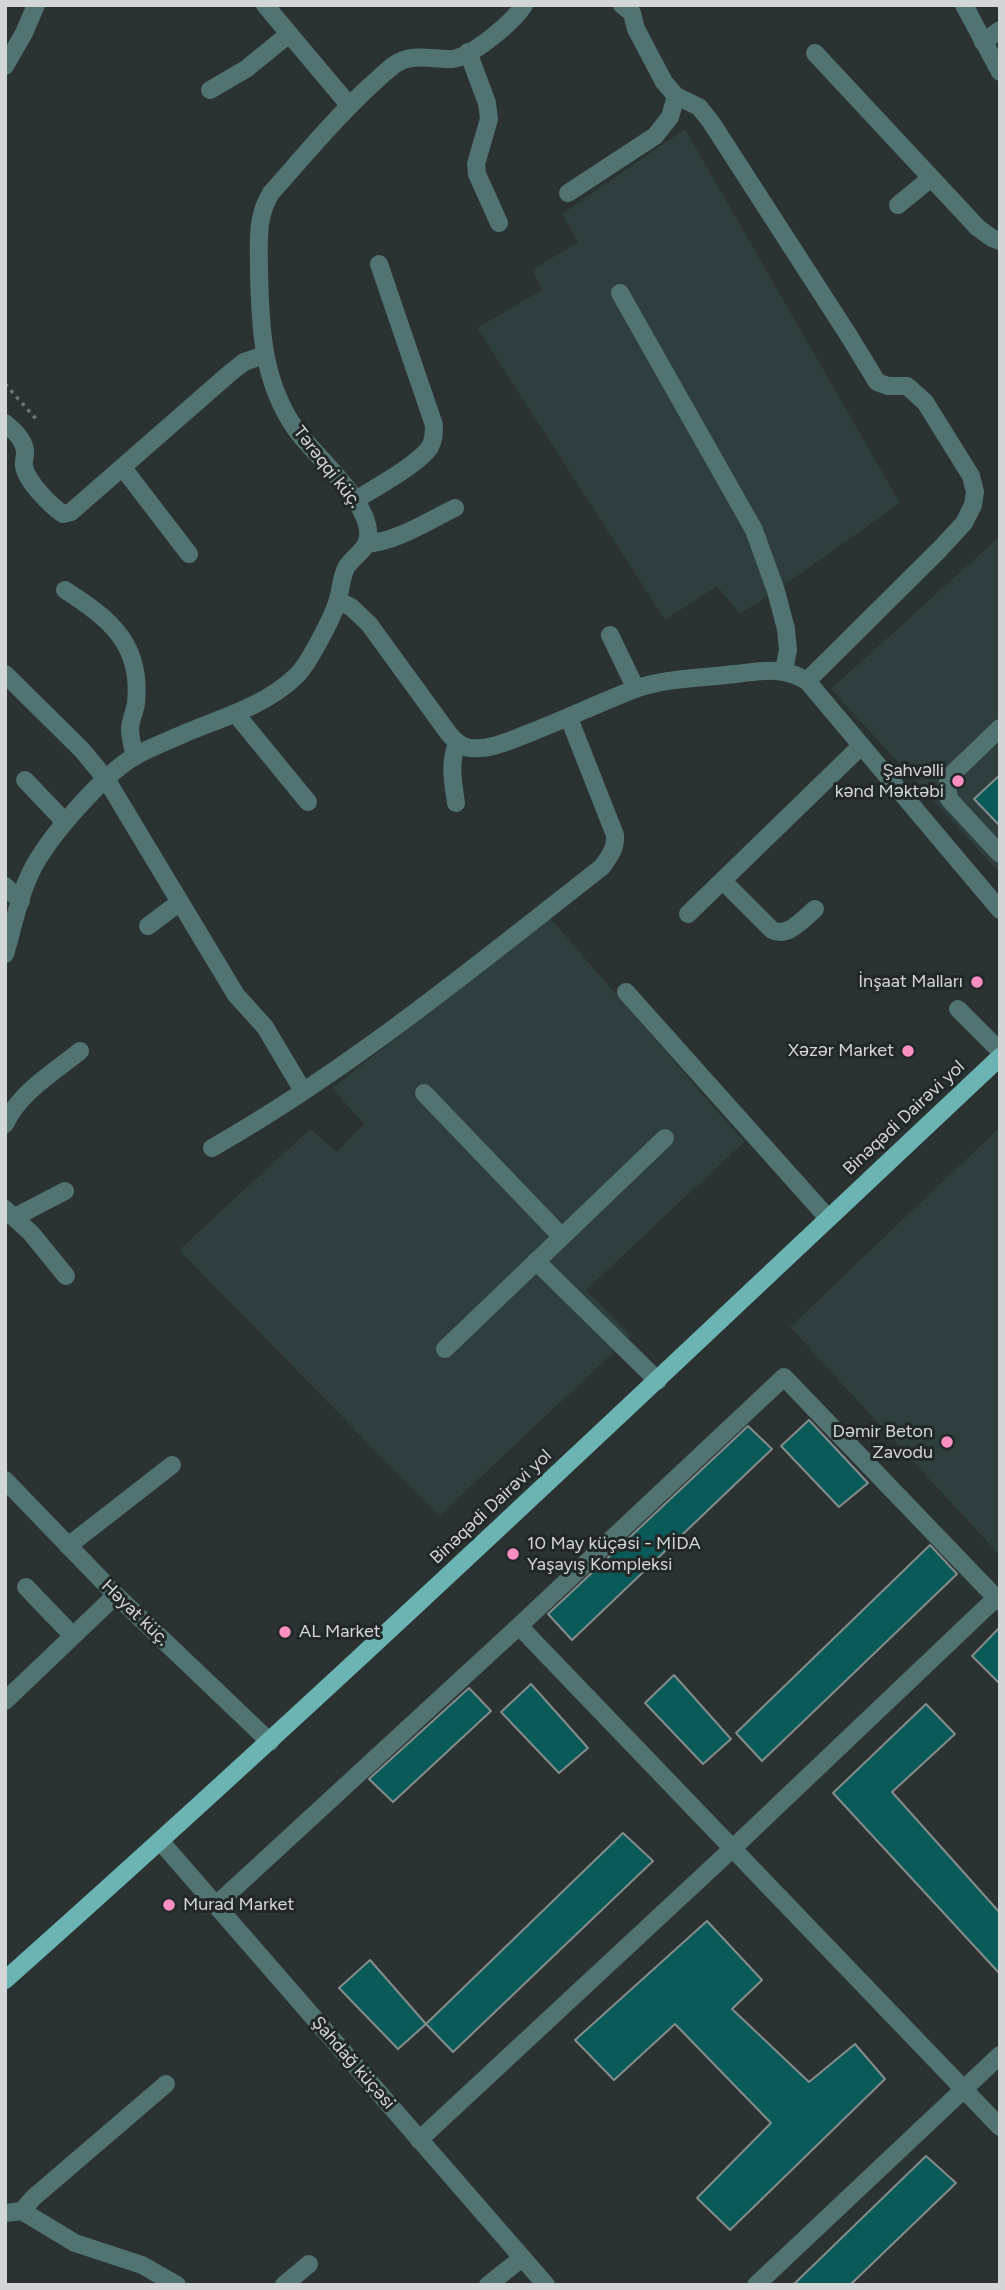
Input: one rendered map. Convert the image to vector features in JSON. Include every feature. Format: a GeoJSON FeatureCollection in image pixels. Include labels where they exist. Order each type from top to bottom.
{"type":"FeatureCollection","features":[{"type":"Feature","properties":{"kind":"main road","name":"Binəqədi Dairəvi yol"},"geometry":{"type":"LineString","coordinates":[[5,1980],[270,1742],[658,1381],[1000,1057]]}},
{"type":"Feature","properties":{"kind":"street"},"geometry":{"type":"LineString","coordinates":[[5,66],[36,5]]}},
{"type":"Feature","properties":{"kind":"street"},"geometry":{"type":"LineString","coordinates":[[265,5],[349,106]]}},
{"type":"Feature","properties":{"kind":"street","name":"Tərəqqi küç."},"geometry":{"type":"LineString","coordinates":[[366,544],[368,529],[356,500],[286,414],[264,355],[260,324],[259,230],[264,205],[271,193],[349,106],[395,64],[408,58],[423,56],[454,59],[496,34],[517,16],[524,5]]}},
{"type":"Feature","properties":{"kind":"street"},"geometry":{"type":"LineString","coordinates":[[964,5],[1000,72]]}},
{"type":"Feature","properties":{"kind":"street"},"geometry":{"type":"LineString","coordinates":[[631,8],[636,29],[664,82],[676,96],[699,107],[711,122],[877,382],[888,386],[907,386],[925,402],[971,476],[975,492],[973,505],[964,523],[807,681]]}},
{"type":"Feature","properties":{"kind":"street"},"geometry":{"type":"LineString","coordinates":[[983,42],[1000,30]]}},
{"type":"Feature","properties":{"kind":"street"},"geometry":{"type":"LineString","coordinates":[[210,90],[246,69],[289,34]]}},
{"type":"Feature","properties":{"kind":"street"},"geometry":{"type":"LineString","coordinates":[[468,52],[487,103],[489,119],[476,164],[477,174],[499,223]]}},
{"type":"Feature","properties":{"kind":"street"},"geometry":{"type":"LineString","coordinates":[[815,53],[978,228],[1000,241]]}},
{"type":"Feature","properties":{"kind":"street"},"geometry":{"type":"LineString","coordinates":[[568,193],[655,136],[670,117],[676,96]]}},
{"type":"Feature","properties":{"kind":"street"},"geometry":{"type":"LineString","coordinates":[[898,205],[931,178]]}},
{"type":"Feature","properties":{"kind":"street"},"geometry":{"type":"LineString","coordinates":[[356,500],[421,457],[434,436],[434,425],[379,264]]}},
{"type":"Feature","properties":{"kind":"street"},"geometry":{"type":"LineString","coordinates":[[620,293],[754,530],[786,629],[788,650],[784,670]]}},
{"type":"Feature","properties":{"kind":"street"},"geometry":{"type":"LineString","coordinates":[[5,423],[21,439],[25,448],[24,466],[28,477],[55,508],[63,513],[71,512],[230,373],[244,362],[264,355]]}},
{"type":"Feature","properties":{"kind":"street"},"geometry":{"type":"LineString","coordinates":[[123,468],[189,554]]}},
{"type":"Feature","properties":{"kind":"street"},"geometry":{"type":"LineString","coordinates":[[5,954],[30,873],[65,822],[106,779],[135,757],[235,713],[272,694],[296,677],[309,659],[338,601],[346,567],[366,544],[398,536],[455,508]]}},
{"type":"Feature","properties":{"kind":"street"},"geometry":{"type":"LineString","coordinates":[[65,590],[99,612],[127,644],[136,673],[136,703],[130,730],[135,757]]}},
{"type":"Feature","properties":{"kind":"street"},"geometry":{"type":"LineString","coordinates":[[338,601],[351,607],[369,624],[457,744],[469,748],[493,747],[654,684],[784,670],[794,673],[807,681],[1000,910]]}},
{"type":"Feature","properties":{"kind":"street"},"geometry":{"type":"LineString","coordinates":[[610,635],[636,689]]}},
{"type":"Feature","properties":{"kind":"street"},"geometry":{"type":"LineString","coordinates":[[5,674],[82,750],[106,779],[236,995],[265,1027],[303,1091]]}},
{"type":"Feature","properties":{"kind":"street"},"geometry":{"type":"LineString","coordinates":[[235,713],[308,802]]}},
{"type":"Feature","properties":{"kind":"street"},"geometry":{"type":"LineString","coordinates":[[212,1148],[303,1091],[412,1014],[602,867],[611,856],[615,835],[569,718]]}},
{"type":"Feature","properties":{"kind":"street"},"geometry":{"type":"LineString","coordinates":[[1000,728],[949,778],[947,787],[949,799],[1000,854]]}},
{"type":"Feature","properties":{"kind":"street"},"geometry":{"type":"LineString","coordinates":[[456,803],[451,769],[457,744]]}},
{"type":"Feature","properties":{"kind":"street"},"geometry":{"type":"LineString","coordinates":[[688,914],[861,746]]}},
{"type":"Feature","properties":{"kind":"street"},"geometry":{"type":"LineString","coordinates":[[25,780],[65,822]]}},
{"type":"Feature","properties":{"kind":"street"},"geometry":{"type":"LineString","coordinates":[[723,881],[772,930],[779,933],[787,932],[815,909]]}},
{"type":"Feature","properties":{"kind":"street"},"geometry":{"type":"LineString","coordinates":[[5,886],[21,901]]}},
{"type":"Feature","properties":{"kind":"street"},"geometry":{"type":"LineString","coordinates":[[148,926],[180,902]]}},
{"type":"Feature","properties":{"kind":"street"},"geometry":{"type":"LineString","coordinates":[[626,992],[828,1218]]}},
{"type":"Feature","properties":{"kind":"street"},"geometry":{"type":"LineString","coordinates":[[958,1009],[1000,1051]]}},
{"type":"Feature","properties":{"kind":"street"},"geometry":{"type":"LineString","coordinates":[[5,1124],[12,1109],[27,1093],[80,1051]]}},
{"type":"Feature","properties":{"kind":"street"},"geometry":{"type":"LineString","coordinates":[[424,1093],[562,1237]]}},
{"type":"Feature","properties":{"kind":"street"},"geometry":{"type":"LineString","coordinates":[[445,1349],[664,1138]]}},
{"type":"Feature","properties":{"kind":"street"},"geometry":{"type":"LineString","coordinates":[[65,1191],[10,1213],[66,1276]]}},
{"type":"Feature","properties":{"kind":"street"},"geometry":{"type":"LineString","coordinates":[[536,1261],[658,1381]]}},
{"type":"Feature","properties":{"kind":"street"},"geometry":{"type":"LineString","coordinates":[[216,1905],[784,1377],[998,1600],[419,2140]]}},
{"type":"Feature","properties":{"kind":"street"},"geometry":{"type":"LineString","coordinates":[[68,1546],[173,1465]]}},
{"type":"Feature","properties":{"kind":"street","name":"Həyat küç."},"geometry":{"type":"LineString","coordinates":[[5,1480],[116,1595],[270,1742]]}},
{"type":"Feature","properties":{"kind":"street"},"geometry":{"type":"LineString","coordinates":[[26,1587],[73,1636]]}},
{"type":"Feature","properties":{"kind":"street"},"geometry":{"type":"LineString","coordinates":[[5,1701],[116,1595]]}},
{"type":"Feature","properties":{"kind":"street"},"geometry":{"type":"LineString","coordinates":[[519,1626],[1000,2127]]}},
{"type":"Feature","properties":{"kind":"street","name":"Şahdağ küçəsi"},"geometry":{"type":"LineString","coordinates":[[161,1842],[546,2285]]}},
{"type":"Feature","properties":{"kind":"street"},"geometry":{"type":"LineString","coordinates":[[756,2285],[1000,2055]]}},
{"type":"Feature","properties":{"kind":"street"},"geometry":{"type":"LineString","coordinates":[[166,2084],[14,2212],[75,2244],[142,2266],[177,2285]]}},
{"type":"Feature","properties":{"kind":"street"},"geometry":{"type":"LineString","coordinates":[[488,2285],[522,2258]]}},
{"type":"Feature","properties":{"kind":"street"},"geometry":{"type":"LineString","coordinates":[[284,2285],[309,2264]]}},
{"type":"Feature","properties":{"kind":"path"},"geometry":{"type":"LineString","coordinates":[[5,384],[37,420]]}},
{"type":"Feature","properties":{"kind":"shaded area"},"geometry":{"type":"Polygon","coordinates":[[[685,129],[900,503],[740,614],[717,586],[665,620],[477,328],[542,290],[532,270],[578,242],[562,214],[685,129]]]}},
{"type":"Feature","properties":{"kind":"shaded area","name":"Şahvəlli kənd Məktəbi"},"geometry":{"type":"Polygon","coordinates":[[[1000,536],[1000,873],[831,689],[1000,536]]]}},
{"type":"Feature","properties":{"kind":"shaded area"},"geometry":{"type":"Polygon","coordinates":[[[550,918],[744,1142],[586,1290],[631,1336],[439,1516],[179,1250],[310,1129],[337,1152],[364,1124],[332,1088],[550,918]]]}},
{"type":"Feature","properties":{"kind":"shaded area","name":"Dəmir Beton Zavodu"},"geometry":{"type":"Polygon","coordinates":[[[1000,1127],[1000,1556],[790,1327],[1000,1127]]]}},
{"type":"Feature","properties":{"kind":"building"},"geometry":{"type":"Polygon","coordinates":[[[1000,775],[1000,826],[974,799],[1000,775]]]}},
{"type":"Feature","properties":{"kind":"building"},"geometry":{"type":"Polygon","coordinates":[[[809,1420],[868,1483],[839,1507],[781,1446],[809,1420]]]}},
{"type":"Feature","properties":{"kind":"building"},"geometry":{"type":"Polygon","coordinates":[[[748,1426],[772,1449],[572,1640],[548,1614],[748,1426]]]}},
{"type":"Feature","properties":{"kind":"building"},"geometry":{"type":"Polygon","coordinates":[[[930,1545],[957,1574],[762,1761],[736,1733],[930,1545]]]}},
{"type":"Feature","properties":{"kind":"building"},"geometry":{"type":"Polygon","coordinates":[[[1000,1627],[1000,1684],[972,1656],[1000,1627]]]}},
{"type":"Feature","properties":{"kind":"building"},"geometry":{"type":"Polygon","coordinates":[[[674,1675],[731,1739],[703,1764],[645,1703],[674,1675]]]}},
{"type":"Feature","properties":{"kind":"building"},"geometry":{"type":"Polygon","coordinates":[[[531,1684],[588,1748],[559,1773],[501,1712],[531,1684]]]}},
{"type":"Feature","properties":{"kind":"building"},"geometry":{"type":"Polygon","coordinates":[[[469,1688],[491,1711],[393,1802],[369,1779],[469,1688]]]}},
{"type":"Feature","properties":{"kind":"building"},"geometry":{"type":"Polygon","coordinates":[[[926,1704],[955,1734],[892,1792],[1000,1913],[1000,1974],[833,1793],[926,1704]]]}},
{"type":"Feature","properties":{"kind":"building"},"geometry":{"type":"Polygon","coordinates":[[[623,1833],[653,1861],[453,2052],[426,2024],[623,1833]]]}},
{"type":"Feature","properties":{"kind":"building"},"geometry":{"type":"Polygon","coordinates":[[[707,1921],[762,1980],[732,2009],[809,2082],[855,2044],[885,2079],[730,2230],[697,2198],[771,2123],[675,2024],[614,2080],[575,2040],[707,1921]]]}},
{"type":"Feature","properties":{"kind":"building"},"geometry":{"type":"Polygon","coordinates":[[[370,1960],[426,2024],[398,2049],[339,1988],[370,1960]]]}},
{"type":"Feature","properties":{"kind":"building"},"geometry":{"type":"Polygon","coordinates":[[[926,2156],[956,2183],[850,2285],[793,2285],[926,2156]]]}},
{"type":"Feature","properties":{"kind":"place","name":"Şahvəlli kənd Məktəbi"},"geometry":{"type":"Point","coordinates":[958,781]}},
{"type":"Feature","properties":{"kind":"place","name":"İnşaat Malları"},"geometry":{"type":"Point","coordinates":[977,982]}},
{"type":"Feature","properties":{"kind":"place","name":"Xəzər Market"},"geometry":{"type":"Point","coordinates":[908,1051]}},
{"type":"Feature","properties":{"kind":"place","name":"Dəmir Beton Zavodu"},"geometry":{"type":"Point","coordinates":[947,1442]}},
{"type":"Feature","properties":{"kind":"place","name":"10 May küçəsi - MİDA Yaşayış Kompleksi"},"geometry":{"type":"Point","coordinates":[513,1554]}},
{"type":"Feature","properties":{"kind":"place","name":"AL Market"},"geometry":{"type":"Point","coordinates":[285,1632]}},
{"type":"Feature","properties":{"kind":"place","name":"Murad Market"},"geometry":{"type":"Point","coordinates":[169,1905]}}]}
